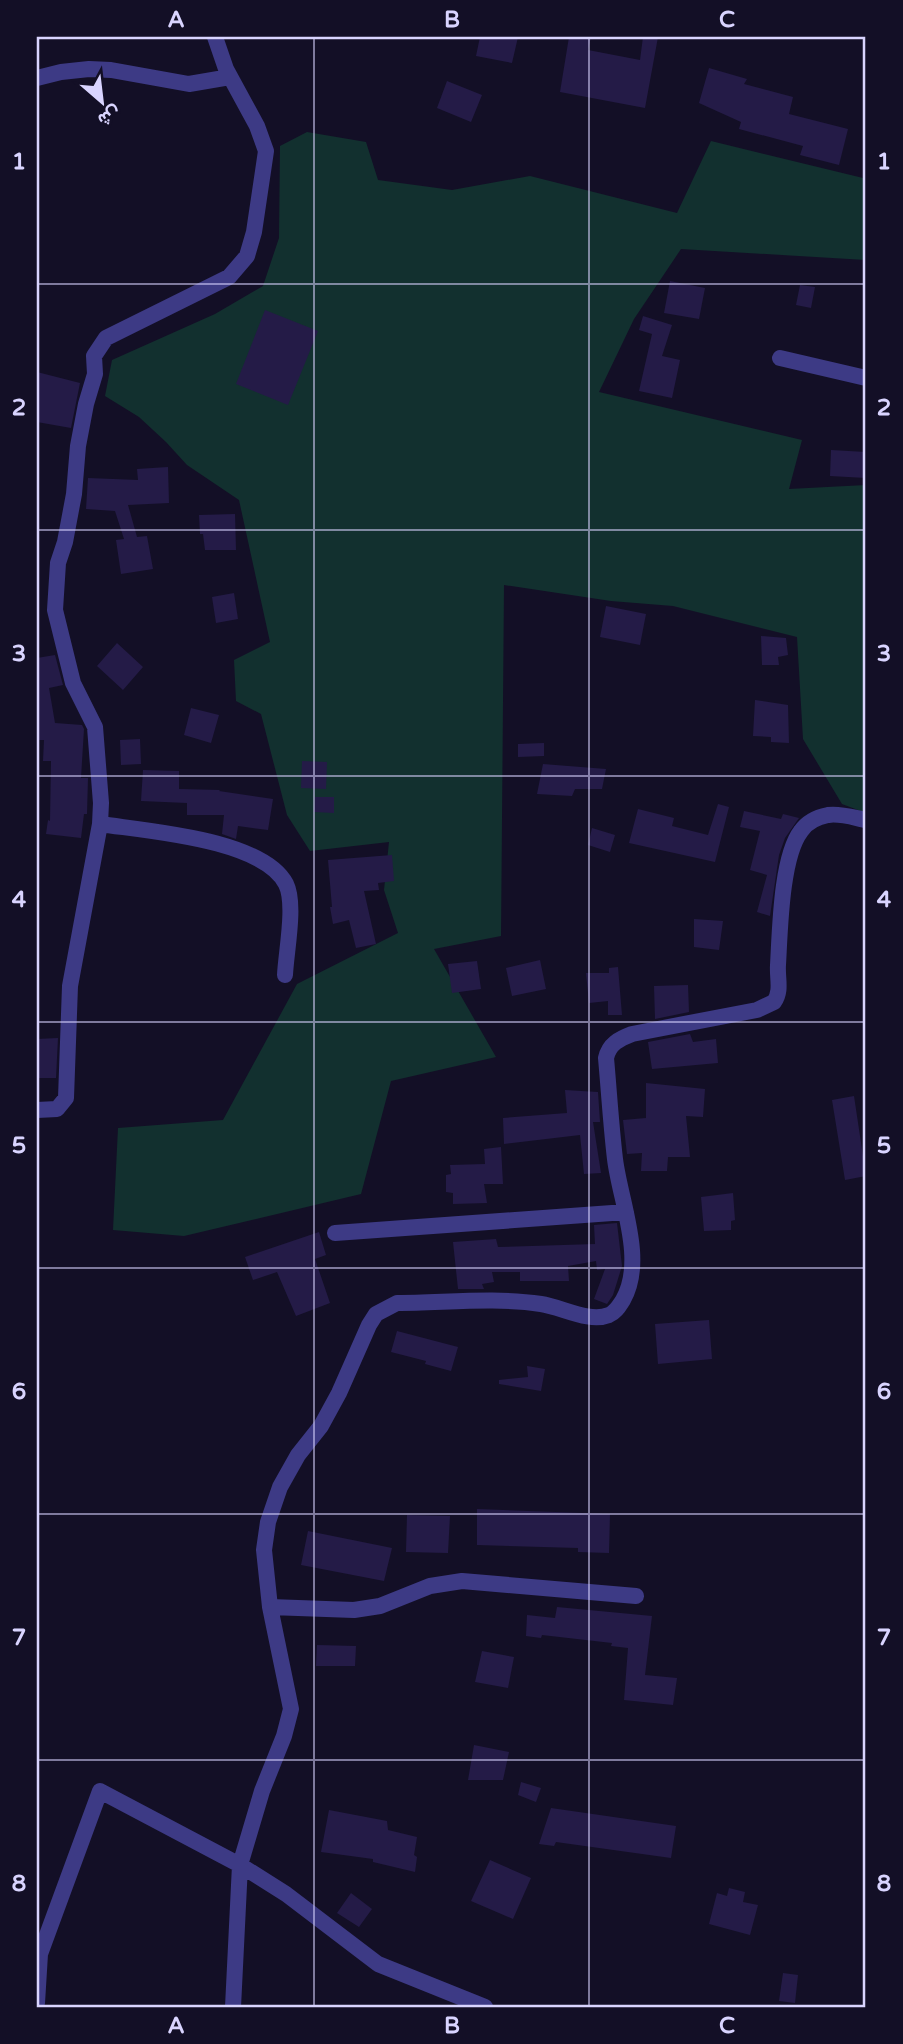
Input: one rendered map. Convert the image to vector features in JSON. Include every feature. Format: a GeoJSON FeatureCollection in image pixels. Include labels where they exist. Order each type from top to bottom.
{"type":"FeatureCollection","features":[{"type":"Feature","properties":{"kind":"street"},"geometry":{"type":"LineString","coordinates":[[37,1110],[57,1109],[66,1098],[70,986],[100,824],[101,803],[94,727],[73,683],[55,610],[58,563],[74,494],[78,446],[86,404],[95,374],[94,356],[106,338],[229,277],[247,256],[259,207],[266,151],[257,126],[230,77],[215,37]]}},
{"type":"Feature","properties":{"kind":"street"},"geometry":{"type":"LineString","coordinates":[[37,78],[89,69],[111,70],[189,84],[230,77]]}},
{"type":"Feature","properties":{"kind":"street"},"geometry":{"type":"LineString","coordinates":[[780,358],[866,378]]}},
{"type":"Feature","properties":{"kind":"street"},"geometry":{"type":"LineString","coordinates":[[233,2007],[240,1865],[291,1709],[270,1607],[264,1550],[268,1522],[280,1487],[298,1455],[321,1426],[376,1314],[397,1303],[542,1304],[597,1317],[617,1311],[628,1291],[632,1256],[615,1161],[606,1058],[608,1049],[621,1038],[632,1034],[757,1010],[774,1002],[779,989],[778,957],[788,862],[799,832],[810,821],[830,814],[866,820]]}},
{"type":"Feature","properties":{"kind":"street"},"geometry":{"type":"LineString","coordinates":[[100,824],[201,839],[223,845],[271,867],[286,883],[290,898],[285,975]]}},
{"type":"Feature","properties":{"kind":"street"},"geometry":{"type":"LineString","coordinates":[[335,1234],[626,1212]]}},
{"type":"Feature","properties":{"kind":"street"},"geometry":{"type":"LineString","coordinates":[[270,1607],[354,1610],[380,1606],[429,1586],[462,1581],[636,1596]]}},
{"type":"Feature","properties":{"kind":"street"},"geometry":{"type":"LineString","coordinates":[[37,2003],[40,1954],[100,1791],[240,1865],[286,1894],[378,1964],[485,2007]]}},
{"type":"Feature","properties":{"kind":"green space"},"geometry":{"type":"Polygon","coordinates":[[[307,132],[366,142],[378,180],[452,190],[530,176],[677,213],[711,141],[863,178],[866,188],[866,260],[681,249],[634,319],[599,392],[802,440],[789,489],[866,485],[866,813],[842,804],[803,739],[797,637],[673,606],[611,601],[504,585],[501,936],[434,949],[496,1057],[391,1081],[361,1194],[184,1236],[113,1230],[118,1128],[223,1120],[297,984],[398,933],[384,890],[389,842],[310,851],[287,815],[261,714],[236,701],[234,660],[270,642],[239,500],[187,465],[139,417],[105,396],[112,360],[215,314],[263,286],[279,238],[280,146],[307,132]]]}},
{"type":"Feature","properties":{"kind":"building"},"geometry":{"type":"Polygon","coordinates":[[[480,37],[518,37],[512,63],[476,56],[480,37]]]}},
{"type":"Feature","properties":{"kind":"building"},"geometry":{"type":"Polygon","coordinates":[[[569,37],[591,37],[588,50],[640,60],[643,37],[658,37],[645,108],[560,92],[569,37]]]}},
{"type":"Feature","properties":{"kind":"building"},"geometry":{"type":"Polygon","coordinates":[[[709,68],[747,79],[744,84],[793,97],[789,114],[848,129],[839,165],[800,155],[803,146],[739,129],[741,122],[699,103],[709,68]]]}},
{"type":"Feature","properties":{"kind":"building"},"geometry":{"type":"Polygon","coordinates":[[[447,81],[482,95],[471,122],[437,108],[447,81]]]}},
{"type":"Feature","properties":{"kind":"building"},"geometry":{"type":"Polygon","coordinates":[[[670,281],[705,288],[699,319],[664,313],[670,281]]]}},
{"type":"Feature","properties":{"kind":"building"},"geometry":{"type":"Polygon","coordinates":[[[800,285],[815,287],[811,308],[796,305],[800,285]]]}},
{"type":"Feature","properties":{"kind":"building"},"geometry":{"type":"Polygon","coordinates":[[[265,310],[318,331],[288,405],[236,384],[265,310]]]}},
{"type":"Feature","properties":{"kind":"building"},"geometry":{"type":"Polygon","coordinates":[[[643,316],[672,325],[662,356],[680,360],[672,398],[639,391],[652,334],[639,330],[643,316]]]}},
{"type":"Feature","properties":{"kind":"building"},"geometry":{"type":"Polygon","coordinates":[[[37,372],[80,383],[71,428],[37,422],[37,372]]]}},
{"type":"Feature","properties":{"kind":"building"},"geometry":{"type":"Polygon","coordinates":[[[831,450],[866,452],[866,478],[830,476],[831,450]]]}},
{"type":"Feature","properties":{"kind":"building"},"geometry":{"type":"Polygon","coordinates":[[[168,467],[169,503],[128,505],[137,537],[147,536],[153,569],[121,574],[116,540],[124,539],[115,511],[86,509],[88,478],[138,480],[137,469],[168,467]]]}},
{"type":"Feature","properties":{"kind":"building"},"geometry":{"type":"Polygon","coordinates":[[[235,514],[236,550],[205,550],[203,534],[200,534],[199,515],[235,514]]]}},
{"type":"Feature","properties":{"kind":"building"},"geometry":{"type":"Polygon","coordinates":[[[234,593],[238,619],[216,623],[212,597],[234,593]]]}},
{"type":"Feature","properties":{"kind":"building"},"geometry":{"type":"Polygon","coordinates":[[[606,606],[646,614],[640,645],[600,637],[606,606]]]}},
{"type":"Feature","properties":{"kind":"building"},"geometry":{"type":"Polygon","coordinates":[[[761,636],[786,638],[788,655],[778,657],[779,665],[762,665],[761,636]]]}},
{"type":"Feature","properties":{"kind":"building"},"geometry":{"type":"Polygon","coordinates":[[[117,643],[143,667],[123,690],[97,666],[117,643]]]}},
{"type":"Feature","properties":{"kind":"building"},"geometry":{"type":"Polygon","coordinates":[[[55,655],[63,685],[49,688],[55,723],[82,725],[84,729],[81,778],[88,778],[87,814],[84,814],[81,838],[46,834],[48,820],[50,821],[51,761],[43,761],[44,740],[37,740],[37,658],[55,655]]]}},
{"type":"Feature","properties":{"kind":"building"},"geometry":{"type":"Polygon","coordinates":[[[755,700],[788,705],[789,743],[771,742],[771,737],[753,736],[755,700]]]}},
{"type":"Feature","properties":{"kind":"building"},"geometry":{"type":"Polygon","coordinates":[[[191,708],[219,715],[211,743],[184,735],[191,708]]]}},
{"type":"Feature","properties":{"kind":"building"},"geometry":{"type":"Polygon","coordinates":[[[140,739],[141,764],[121,765],[120,740],[140,739]]]}},
{"type":"Feature","properties":{"kind":"building"},"geometry":{"type":"Polygon","coordinates":[[[544,743],[544,756],[518,757],[518,744],[544,743]]]}},
{"type":"Feature","properties":{"kind":"building"},"geometry":{"type":"Polygon","coordinates":[[[302,761],[327,762],[326,789],[301,788],[302,761]]]}},
{"type":"Feature","properties":{"kind":"building"},"geometry":{"type":"Polygon","coordinates":[[[543,764],[606,769],[602,789],[575,789],[572,796],[537,794],[543,764]]]}},
{"type":"Feature","properties":{"kind":"building"},"geometry":{"type":"Polygon","coordinates":[[[143,770],[179,771],[179,789],[220,790],[273,799],[268,830],[238,826],[236,839],[222,834],[224,815],[187,815],[187,803],[141,801],[143,770]]]}},
{"type":"Feature","properties":{"kind":"building"},"geometry":{"type":"Polygon","coordinates":[[[315,797],[334,797],[334,813],[314,812],[315,797]]]}},
{"type":"Feature","properties":{"kind":"building"},"geometry":{"type":"Polygon","coordinates":[[[718,804],[729,807],[715,862],[629,843],[638,809],[674,818],[672,826],[708,835],[718,804]]]}},
{"type":"Feature","properties":{"kind":"building"},"geometry":{"type":"Polygon","coordinates":[[[744,811],[781,819],[783,814],[799,818],[785,838],[779,855],[770,916],[757,912],[767,875],[750,870],[760,831],[740,827],[744,811]]]}},
{"type":"Feature","properties":{"kind":"building"},"geometry":{"type":"Polygon","coordinates":[[[592,828],[615,835],[610,852],[588,845],[592,828]]]}},
{"type":"Feature","properties":{"kind":"building"},"geometry":{"type":"Polygon","coordinates":[[[392,855],[394,881],[378,883],[379,890],[364,891],[376,944],[356,948],[349,920],[333,924],[328,860],[392,855]]]}},
{"type":"Feature","properties":{"kind":"building"},"geometry":{"type":"Polygon","coordinates":[[[694,919],[723,921],[719,950],[694,947],[694,919]]]}},
{"type":"Feature","properties":{"kind":"building"},"geometry":{"type":"Polygon","coordinates":[[[540,960],[546,989],[512,996],[506,968],[540,960]]]}},
{"type":"Feature","properties":{"kind":"building"},"geometry":{"type":"Polygon","coordinates":[[[477,961],[481,989],[452,993],[448,964],[477,961]]]}},
{"type":"Feature","properties":{"kind":"building"},"geometry":{"type":"Polygon","coordinates":[[[618,967],[622,1015],[608,1015],[608,1001],[589,1003],[586,973],[609,973],[609,968],[618,967]]]}},
{"type":"Feature","properties":{"kind":"building"},"geometry":{"type":"Polygon","coordinates":[[[688,985],[689,1012],[655,1019],[654,986],[688,985]]]}},
{"type":"Feature","properties":{"kind":"building"},"geometry":{"type":"Polygon","coordinates":[[[690,1034],[693,1042],[716,1039],[718,1063],[652,1069],[648,1042],[690,1034]]]}},
{"type":"Feature","properties":{"kind":"building"},"geometry":{"type":"Polygon","coordinates":[[[58,1038],[56,1078],[37,1078],[37,1039],[58,1038]]]}},
{"type":"Feature","properties":{"kind":"building"},"geometry":{"type":"Polygon","coordinates":[[[646,1083],[705,1089],[703,1117],[686,1116],[690,1157],[668,1157],[667,1171],[641,1171],[642,1153],[627,1154],[623,1120],[646,1118],[646,1083]]]}},
{"type":"Feature","properties":{"kind":"building"},"geometry":{"type":"Polygon","coordinates":[[[565,1090],[598,1092],[600,1122],[593,1122],[601,1173],[584,1174],[580,1135],[504,1144],[503,1118],[567,1113],[565,1090]]]}},
{"type":"Feature","properties":{"kind":"building"},"geometry":{"type":"Polygon","coordinates":[[[854,1096],[866,1176],[845,1180],[832,1100],[854,1096]]]}},
{"type":"Feature","properties":{"kind":"building"},"geometry":{"type":"Polygon","coordinates":[[[501,1147],[503,1184],[484,1184],[487,1203],[453,1204],[453,1193],[446,1192],[446,1175],[451,1174],[450,1165],[485,1164],[484,1149],[501,1147]]]}},
{"type":"Feature","properties":{"kind":"building"},"geometry":{"type":"Polygon","coordinates":[[[733,1193],[735,1220],[731,1221],[731,1230],[704,1231],[701,1197],[733,1193]]]}},
{"type":"Feature","properties":{"kind":"building"},"geometry":{"type":"Polygon","coordinates":[[[617,1223],[622,1266],[613,1295],[607,1304],[594,1299],[605,1269],[597,1270],[596,1261],[568,1266],[569,1281],[520,1281],[520,1272],[492,1272],[494,1282],[482,1284],[484,1289],[458,1289],[453,1242],[496,1239],[498,1247],[595,1244],[594,1225],[617,1223]]]}},
{"type":"Feature","properties":{"kind":"building"},"geometry":{"type":"Polygon","coordinates":[[[319,1232],[326,1255],[315,1259],[330,1303],[296,1316],[277,1272],[253,1280],[245,1257],[319,1232]]]}},
{"type":"Feature","properties":{"kind":"building"},"geometry":{"type":"Polygon","coordinates":[[[709,1320],[712,1359],[658,1364],[655,1324],[709,1320]]]}},
{"type":"Feature","properties":{"kind":"building"},"geometry":{"type":"Polygon","coordinates":[[[397,1331],[458,1347],[451,1371],[391,1352],[397,1331]]]}},
{"type":"Feature","properties":{"kind":"building"},"geometry":{"type":"Polygon","coordinates":[[[527,1366],[545,1369],[541,1391],[499,1384],[499,1380],[528,1377],[527,1366]]]}},
{"type":"Feature","properties":{"kind":"building"},"geometry":{"type":"Polygon","coordinates":[[[477,1509],[610,1514],[609,1553],[578,1552],[578,1548],[477,1545],[477,1509]]]}},
{"type":"Feature","properties":{"kind":"building"},"geometry":{"type":"Polygon","coordinates":[[[407,1515],[450,1516],[448,1553],[406,1552],[407,1515]]]}},
{"type":"Feature","properties":{"kind":"building"},"geometry":{"type":"Polygon","coordinates":[[[308,1531],[392,1548],[384,1581],[301,1565],[308,1531]]]}},
{"type":"Feature","properties":{"kind":"building"},"geometry":{"type":"Polygon","coordinates":[[[557,1607],[652,1616],[645,1675],[677,1678],[673,1705],[624,1700],[628,1648],[611,1646],[612,1643],[542,1635],[541,1638],[526,1636],[527,1615],[555,1618],[557,1607]]]}},
{"type":"Feature","properties":{"kind":"building"},"geometry":{"type":"Polygon","coordinates":[[[317,1645],[356,1646],[355,1666],[316,1666],[317,1645]]]}},
{"type":"Feature","properties":{"kind":"building"},"geometry":{"type":"Polygon","coordinates":[[[482,1651],[514,1657],[508,1688],[475,1682],[482,1651]]]}},
{"type":"Feature","properties":{"kind":"building"},"geometry":{"type":"Polygon","coordinates":[[[474,1745],[509,1752],[503,1780],[468,1780],[474,1745]]]}},
{"type":"Feature","properties":{"kind":"building"},"geometry":{"type":"Polygon","coordinates":[[[521,1782],[541,1788],[536,1802],[518,1795],[521,1782]]]}},
{"type":"Feature","properties":{"kind":"building"},"geometry":{"type":"Polygon","coordinates":[[[551,1808],[676,1826],[671,1858],[556,1842],[554,1846],[539,1844],[551,1808]]]}},
{"type":"Feature","properties":{"kind":"building"},"geometry":{"type":"Polygon","coordinates":[[[329,1810],[387,1821],[388,1830],[417,1837],[415,1872],[373,1862],[373,1859],[321,1852],[329,1810]]]}},
{"type":"Feature","properties":{"kind":"building"},"geometry":{"type":"Polygon","coordinates":[[[490,1860],[531,1878],[513,1919],[471,1901],[490,1860]]]}},
{"type":"Feature","properties":{"kind":"building"},"geometry":{"type":"Polygon","coordinates":[[[729,1888],[745,1892],[743,1902],[758,1905],[750,1935],[709,1924],[717,1893],[727,1896],[729,1888]]]}},
{"type":"Feature","properties":{"kind":"building"},"geometry":{"type":"Polygon","coordinates":[[[351,1893],[372,1909],[359,1927],[337,1913],[351,1893]]]}},
{"type":"Feature","properties":{"kind":"building"},"geometry":{"type":"Polygon","coordinates":[[[783,1973],[798,1975],[795,2003],[779,2001],[783,1973]]]}}]}
